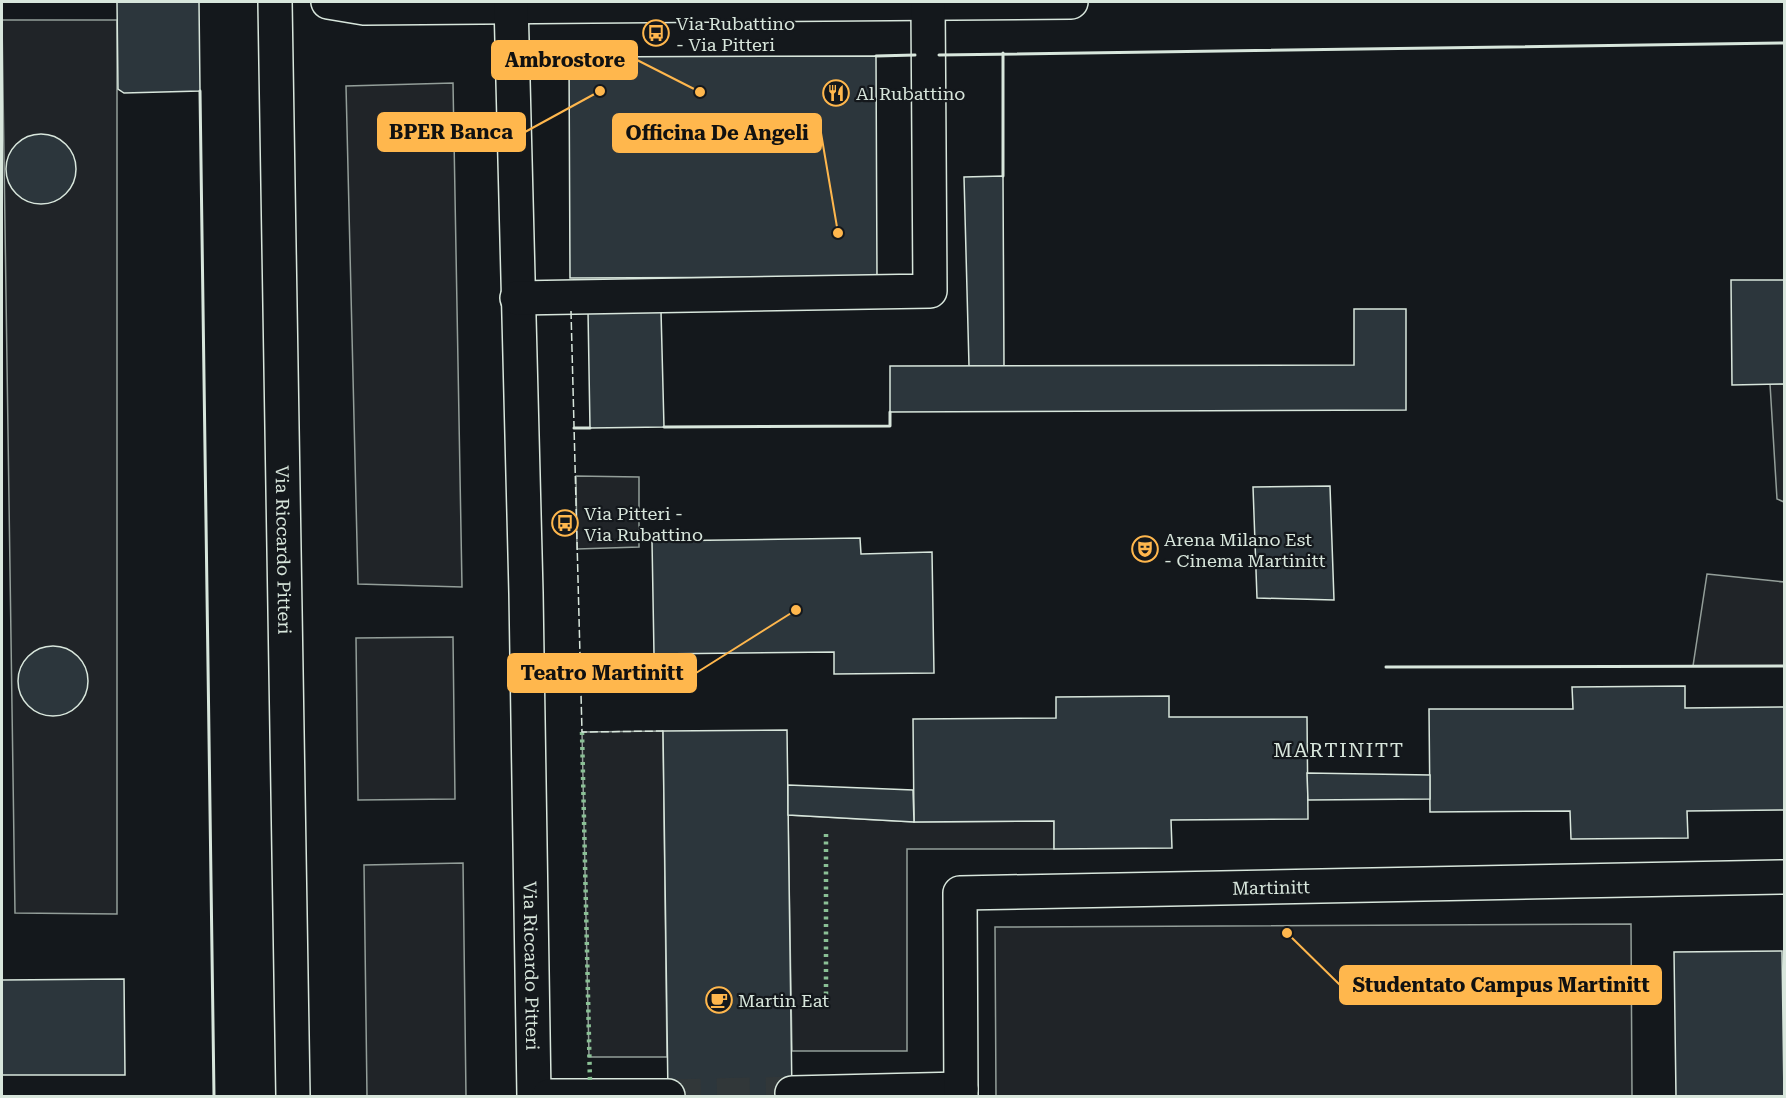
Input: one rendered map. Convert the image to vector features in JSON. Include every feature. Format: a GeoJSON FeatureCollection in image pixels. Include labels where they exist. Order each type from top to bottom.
{"type":"FeatureCollection","features":[{"type":"Feature","properties":{"kind":"street","name":"Via Riccardo Pitteri"},"geometry":{"type":"LineString","coordinates":[[275,2],[293,1096]]}},
{"type":"Feature","properties":{"kind":"street"},"geometry":{"type":"LineString","coordinates":[[328,2],[364,8],[1071,2]]}},
{"type":"Feature","properties":{"kind":"street"},"geometry":{"type":"LineString","coordinates":[[518,298],[930,291],[928,3]]}},
{"type":"Feature","properties":{"kind":"street","name":"Via Riccardo Pitteri"},"geometry":{"type":"LineString","coordinates":[[511,5],[526,593],[534,1096]]}},
{"type":"Feature","properties":{"kind":"street","name":"Martinitt"},"geometry":{"type":"LineString","coordinates":[[961,1093],[960,893],[1785,877]]}},
{"type":"Feature","properties":{"kind":"street"},"geometry":{"type":"LineString","coordinates":[[792,1093],[961,1093]]}},
{"type":"Feature","properties":{"kind":"street"},"geometry":{"type":"LineString","coordinates":[[549,1096],[668,1096]]}},
{"type":"Feature","properties":{"kind":"shaded area"},"geometry":{"type":"Polygon","coordinates":[[[2,20],[117,20],[117,914],[15,913],[2,20]]]}},
{"type":"Feature","properties":{"kind":"shaded area"},"geometry":{"type":"Polygon","coordinates":[[[453,83],[462,587],[358,584],[346,86],[453,83]]]}},
{"type":"Feature","properties":{"kind":"shaded area"},"geometry":{"type":"Polygon","coordinates":[[[1770,384],[1784,384],[1784,502],[1777,499],[1770,384]]]}},
{"type":"Feature","properties":{"kind":"shaded area"},"geometry":{"type":"Polygon","coordinates":[[[576,476],[639,477],[639,547],[577,549],[576,476]]]}},
{"type":"Feature","properties":{"kind":"shaded area"},"geometry":{"type":"Polygon","coordinates":[[[1707,574],[1784,582],[1784,666],[1693,666],[1707,574]]]}},
{"type":"Feature","properties":{"kind":"shaded area"},"geometry":{"type":"Polygon","coordinates":[[[453,637],[455,799],[358,800],[356,638],[453,637]]]}},
{"type":"Feature","properties":{"kind":"shaded area"},"geometry":{"type":"Polygon","coordinates":[[[663,731],[667,1057],[589,1057],[582,732],[663,731]]]}},
{"type":"Feature","properties":{"kind":"shaded area"},"geometry":{"type":"Polygon","coordinates":[[[788,815],[914,822],[1054,821],[1054,849],[907,849],[907,1051],[792,1051],[788,815]]]}},
{"type":"Feature","properties":{"kind":"shaded area"},"geometry":{"type":"Polygon","coordinates":[[[463,863],[466,1096],[367,1096],[364,865],[463,863]]]}},
{"type":"Feature","properties":{"kind":"shaded area"},"geometry":{"type":"Polygon","coordinates":[[[1631,924],[1632,1096],[996,1096],[995,927],[1631,924]]]}},
{"type":"Feature","properties":{"kind":"building"},"geometry":{"type":"Polygon","coordinates":[[[117,2],[199,2],[200,91],[124,93],[118,89],[117,2]]]}},
{"type":"Feature","properties":{"kind":"building"},"geometry":{"type":"Polygon","coordinates":[[[876,56],[877,277],[570,278],[569,57],[876,56]]]}},
{"type":"Feature","properties":{"kind":"building"},"geometry":{"type":"Polygon","coordinates":[[[48,134],[61,140],[70,149],[74,155],[76,169],[74,183],[66,194],[55,202],[34,204],[16,194],[8,183],[6,162],[16,144],[27,136],[48,134]]]}},
{"type":"Feature","properties":{"kind":"building"},"geometry":{"type":"Polygon","coordinates":[[[1003,176],[1004,366],[969,366],[964,177],[1003,176]]]}},
{"type":"Feature","properties":{"kind":"building"},"geometry":{"type":"Polygon","coordinates":[[[1731,280],[1784,280],[1784,384],[1732,385],[1731,280]]]}},
{"type":"Feature","properties":{"kind":"building"},"geometry":{"type":"Polygon","coordinates":[[[1354,309],[1406,309],[1406,410],[890,412],[890,366],[1354,365],[1354,309]]]}},
{"type":"Feature","properties":{"kind":"building"},"geometry":{"type":"Polygon","coordinates":[[[588,311],[661,311],[664,427],[590,428],[588,311]]]}},
{"type":"Feature","properties":{"kind":"building"},"geometry":{"type":"Polygon","coordinates":[[[1330,486],[1334,600],[1257,598],[1253,487],[1330,486]]]}},
{"type":"Feature","properties":{"kind":"building"},"geometry":{"type":"Polygon","coordinates":[[[860,538],[861,554],[932,552],[934,673],[834,674],[834,652],[654,654],[652,541],[860,538]]]}},
{"type":"Feature","properties":{"kind":"building"},"geometry":{"type":"Polygon","coordinates":[[[60,646],[73,652],[82,661],[86,667],[88,681],[86,695],[78,706],[67,714],[46,716],[28,706],[20,695],[18,674],[28,656],[39,648],[60,646]]]}},
{"type":"Feature","properties":{"kind":"building"},"geometry":{"type":"Polygon","coordinates":[[[1685,686],[1685,708],[1784,707],[1784,810],[1687,811],[1688,838],[1571,839],[1570,811],[1430,812],[1429,709],[1573,709],[1572,687],[1685,686]]]}},
{"type":"Feature","properties":{"kind":"building"},"geometry":{"type":"Polygon","coordinates":[[[1169,696],[1169,717],[1307,717],[1308,819],[1171,820],[1172,848],[1054,849],[1054,821],[914,822],[913,719],[1056,718],[1056,697],[1169,696]]]}},
{"type":"Feature","properties":{"kind":"building"},"geometry":{"type":"Polygon","coordinates":[[[787,730],[792,1096],[668,1096],[663,731],[787,730]]]}},
{"type":"Feature","properties":{"kind":"building"},"geometry":{"type":"Polygon","coordinates":[[[1307,773],[1430,775],[1430,799],[1308,800],[1307,773]]]}},
{"type":"Feature","properties":{"kind":"building"},"geometry":{"type":"Polygon","coordinates":[[[788,785],[913,790],[914,822],[788,815],[788,785]]]}},
{"type":"Feature","properties":{"kind":"building"},"geometry":{"type":"Polygon","coordinates":[[[1782,951],[1784,1096],[1676,1096],[1674,952],[1782,951]]]}},
{"type":"Feature","properties":{"kind":"building"},"geometry":{"type":"Polygon","coordinates":[[[124,979],[125,1075],[2,1075],[2,980],[124,979]]]}},
{"type":"Feature","properties":{"kind":"tunnel"},"geometry":{"type":"LineString","coordinates":[[668,1096],[792,1093]]}},
{"type":"Feature","properties":{"kind":"hedge"},"geometry":{"type":"LineString","coordinates":[[582,732],[590,1083]]}},
{"type":"Feature","properties":{"kind":"hedge"},"geometry":{"type":"LineString","coordinates":[[826,834],[826,1005]]}},
{"type":"Feature","properties":{"kind":"fence"},"geometry":{"type":"LineString","coordinates":[[571,311],[582,732],[663,731]]}},
{"type":"Feature","properties":{"kind":"wall"},"geometry":{"type":"LineString","coordinates":[[939,55],[1784,43]]}},
{"type":"Feature","properties":{"kind":"wall"},"geometry":{"type":"LineString","coordinates":[[1003,53],[1003,176]]}},
{"type":"Feature","properties":{"kind":"wall"},"geometry":{"type":"LineString","coordinates":[[876,56],[915,55]]}},
{"type":"Feature","properties":{"kind":"wall"},"geometry":{"type":"LineString","coordinates":[[200,91],[214,1096]]}},
{"type":"Feature","properties":{"kind":"wall"},"geometry":{"type":"LineString","coordinates":[[664,427],[890,426],[890,412]]}},
{"type":"Feature","properties":{"kind":"wall"},"geometry":{"type":"LineString","coordinates":[[574,428],[590,428]]}},
{"type":"Feature","properties":{"kind":"wall"},"geometry":{"type":"LineString","coordinates":[[1386,667],[1784,666]]}},
{"type":"Feature","properties":{"kind":"place","name":"Via Rubattino - Via Pitteri"},"geometry":{"type":"Point","coordinates":[656,33]}},
{"type":"Feature","properties":{"kind":"place","name":"BPER Banca"},"geometry":{"type":"Point","coordinates":[600,91]}},
{"type":"Feature","properties":{"kind":"place","name":"Ambrostore"},"geometry":{"type":"Point","coordinates":[700,92]}},
{"type":"Feature","properties":{"kind":"place","name":"Al Rubattino"},"geometry":{"type":"Point","coordinates":[836,93]}},
{"type":"Feature","properties":{"kind":"place","name":"Officina De Angeli"},"geometry":{"type":"Point","coordinates":[838,233]}},
{"type":"Feature","properties":{"kind":"place","name":"Via Pitteri - Via Rubattino"},"geometry":{"type":"Point","coordinates":[565,523]}},
{"type":"Feature","properties":{"kind":"place","name":"Arena Milano Est - Cinema Martinitt"},"geometry":{"type":"Point","coordinates":[1145,549]}},
{"type":"Feature","properties":{"kind":"place","name":"Teatro Martinitt"},"geometry":{"type":"Point","coordinates":[796,610]}},
{"type":"Feature","properties":{"kind":"place","name":"Studentato Campus Martinitt"},"geometry":{"type":"Point","coordinates":[1287,933]}},
{"type":"Feature","properties":{"kind":"place","name":"Martin Eat"},"geometry":{"type":"Point","coordinates":[719,1000]}},
{"type":"Feature","properties":{"kind":"district","name":"MARTINITT"},"geometry":{"type":"Point","coordinates":[1339,750]}}]}
